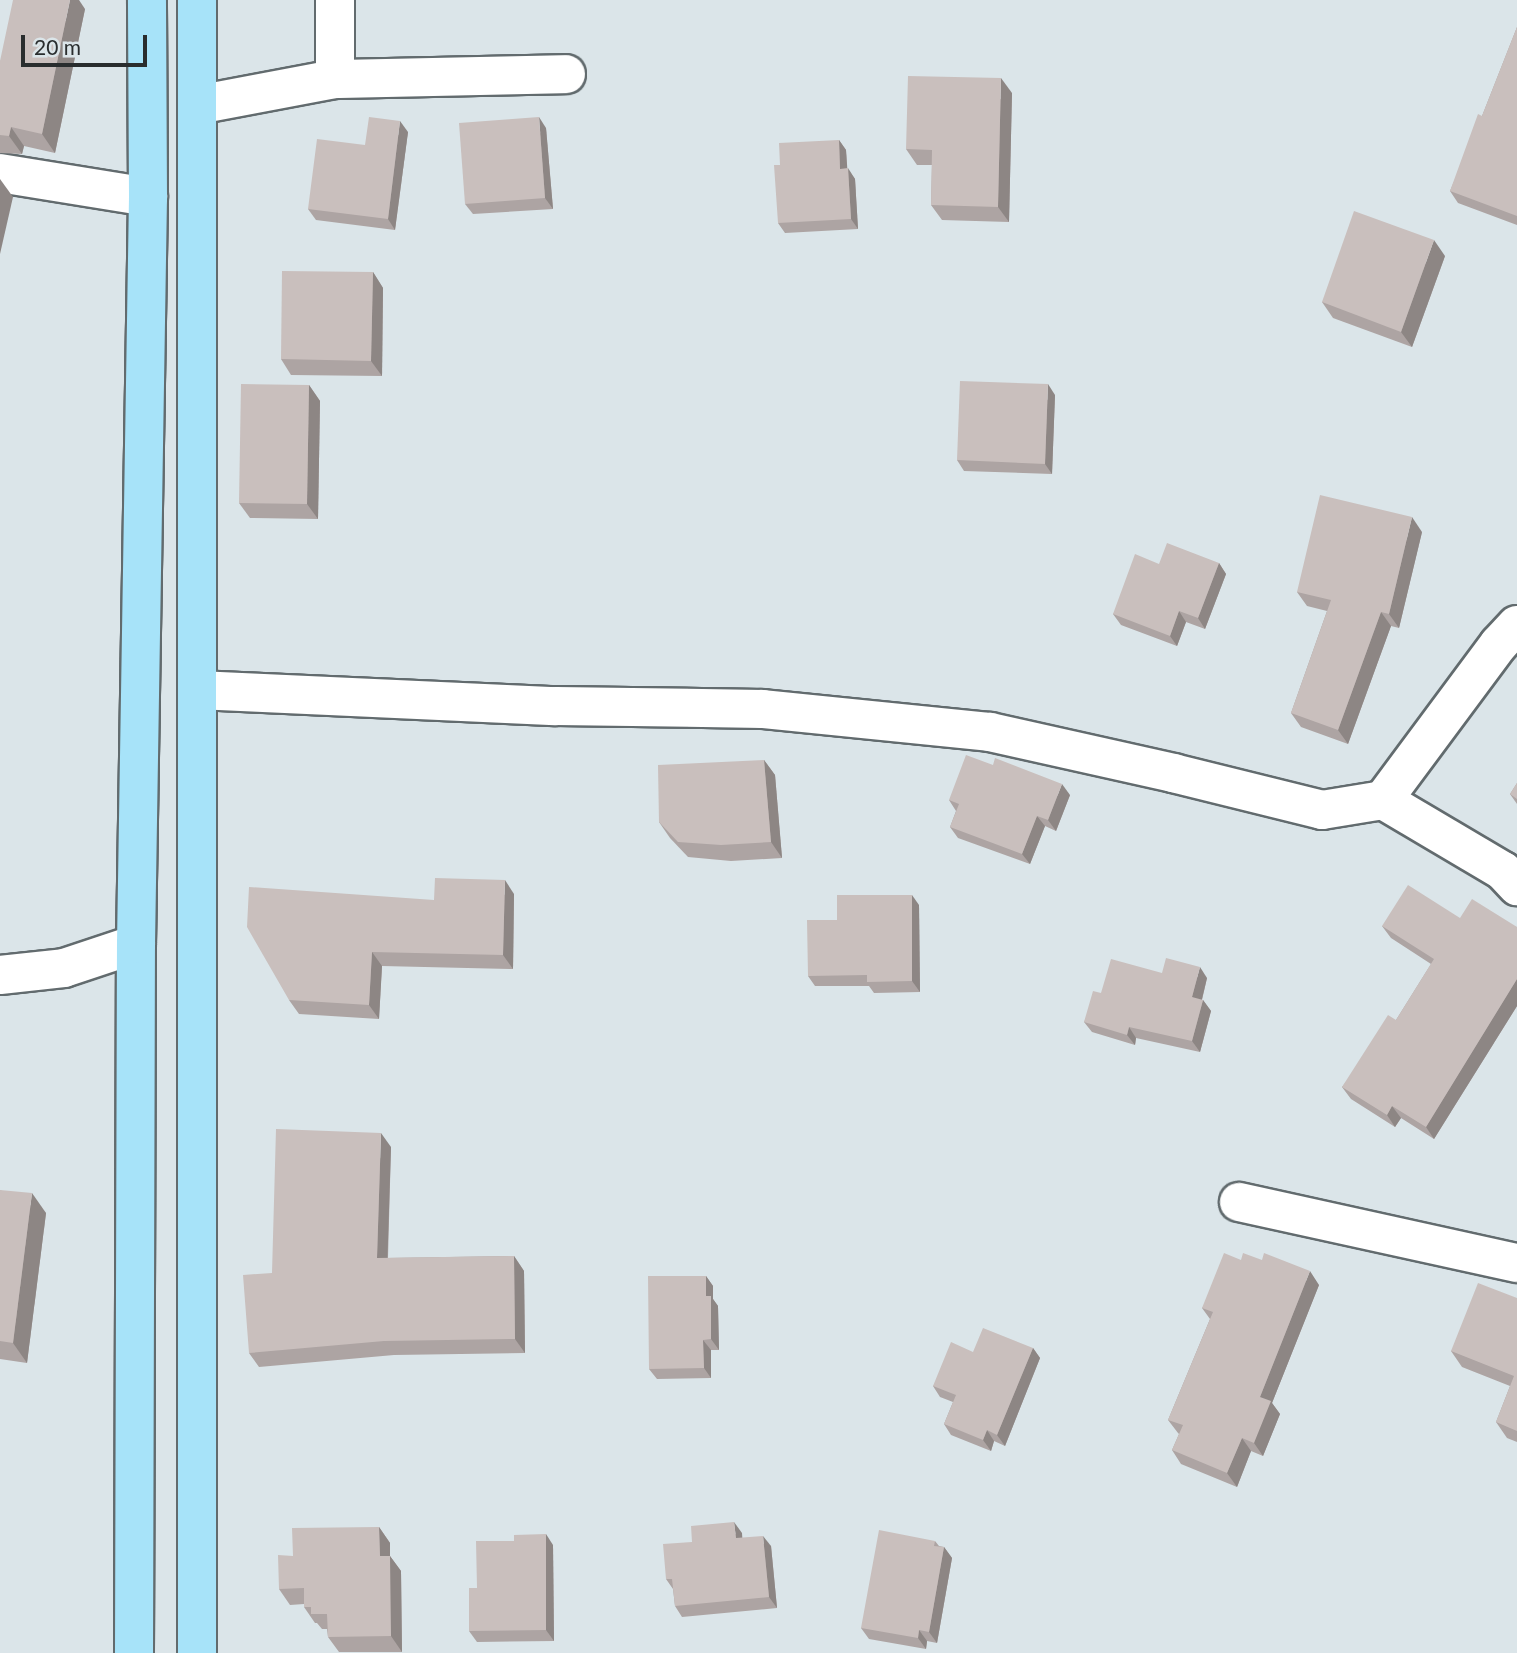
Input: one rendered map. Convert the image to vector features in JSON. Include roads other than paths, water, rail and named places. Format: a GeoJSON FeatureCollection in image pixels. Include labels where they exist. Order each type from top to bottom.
{"type":"FeatureCollection","features":[{"type":"Feature","properties":{"kind":"main road"},"geometry":{"type":"LineString","coordinates":[[134,1653],[136,944],[148,197],[147,0]]}},
{"type":"Feature","properties":{"kind":"main road"},"geometry":{"type":"LineString","coordinates":[[197,0],[197,1653]]}},
{"type":"Feature","properties":{"kind":"street"},"geometry":{"type":"LineString","coordinates":[[335,0],[335,79]]}},
{"type":"Feature","properties":{"kind":"street"},"geometry":{"type":"LineString","coordinates":[[197,105],[335,79],[566,74]]}},
{"type":"Feature","properties":{"kind":"street"},"geometry":{"type":"LineString","coordinates":[[0,173],[148,197]]}},
{"type":"Feature","properties":{"kind":"street"},"geometry":{"type":"LineString","coordinates":[[1383,800],[1499,644],[1517,625]]}},
{"type":"Feature","properties":{"kind":"street"},"geometry":{"type":"LineString","coordinates":[[197,690],[556,706],[763,709],[990,733],[1174,773],[1322,810],[1383,800],[1503,871],[1517,886]]}},
{"type":"Feature","properties":{"kind":"street"},"geometry":{"type":"LineString","coordinates":[[0,975],[64,968],[136,944]]}},
{"type":"Feature","properties":{"kind":"street"},"geometry":{"type":"LineString","coordinates":[[1239,1202],[1517,1264]]}}]}
